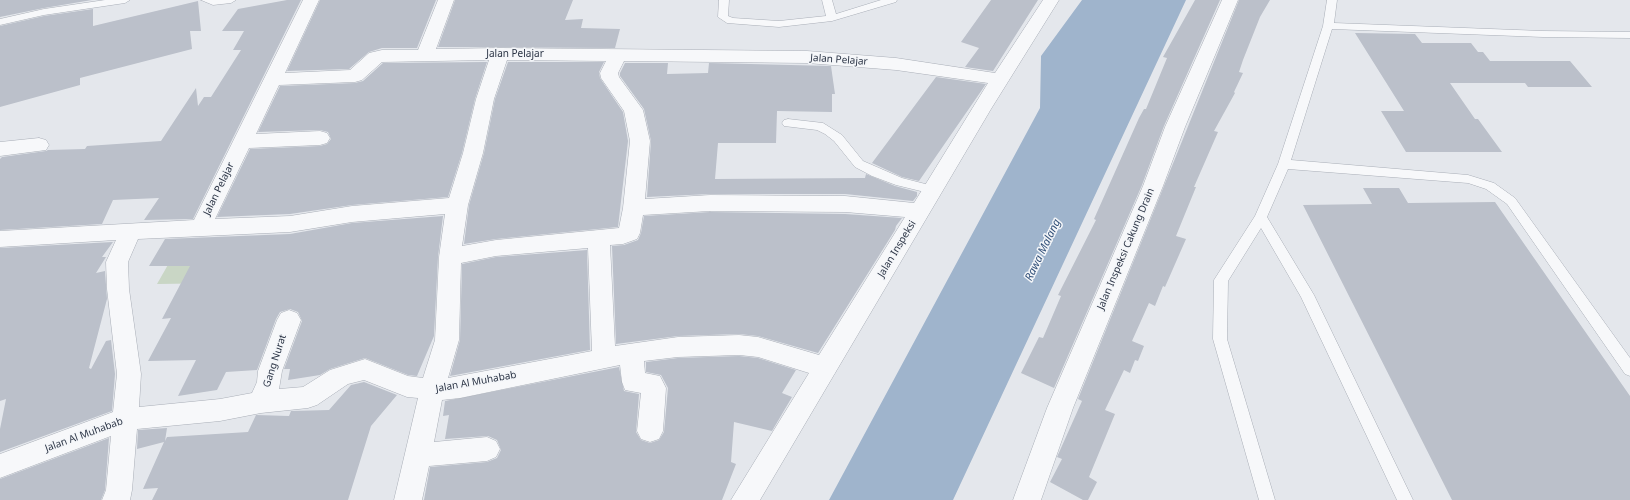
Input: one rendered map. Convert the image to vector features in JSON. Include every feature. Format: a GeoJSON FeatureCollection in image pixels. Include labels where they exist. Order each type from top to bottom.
{"type":"FeatureCollection","features":[{"type":"Feature","properties":{"kind":"street"},"geometry":{"type":"LineString","coordinates":[[273,79],[311,0]]}},
{"type":"Feature","properties":{"kind":"street"},"geometry":{"type":"LineString","coordinates":[[425,55],[434,25],[446,0]]}},
{"type":"Feature","properties":{"kind":"street","name":"Jalan Inspeksi"},"geometry":{"type":"LineString","coordinates":[[745,500],[824,367],[879,281],[999,80],[1051,0]]}},
{"type":"Feature","properties":{"kind":"street","name":"Jalan Inspeksi Cakung Drain"},"geometry":{"type":"LineString","coordinates":[[1027,500],[1060,408],[1153,186],[1178,119],[1230,0]]}},
{"type":"Feature","properties":{"kind":"street"},"geometry":{"type":"LineString","coordinates":[[408,500],[432,390],[447,340],[450,257],[457,205],[470,165],[485,99],[500,54]]}},
{"type":"Feature","properties":{"kind":"street","name":"Jalan Pelajar"},"geometry":{"type":"LineString","coordinates":[[200,229],[273,79],[355,76],[375,57],[500,54],[832,59],[919,67],[999,80]]}},
{"type":"Feature","properties":{"kind":"street"},"geometry":{"type":"LineString","coordinates":[[450,257],[496,248],[623,236],[629,233],[634,208],[640,141],[632,110],[610,78],[609,73],[618,55]]}},
{"type":"Feature","properties":{"kind":"street"},"geometry":{"type":"LineString","coordinates":[[244,141],[320,138]]}},
{"type":"Feature","properties":{"kind":"street"},"geometry":{"type":"LineString","coordinates":[[0,149],[39,145]]}},
{"type":"Feature","properties":{"kind":"street"},"geometry":{"type":"LineString","coordinates":[[634,208],[710,203],[845,204],[920,211]]}},
{"type":"Feature","properties":{"kind":"street"},"geometry":{"type":"LineString","coordinates":[[0,239],[290,224],[352,214],[457,205]]}},
{"type":"Feature","properties":{"kind":"street"},"geometry":{"type":"LineString","coordinates":[[116,500],[119,490],[129,374],[118,289],[117,262],[130,232]]}},
{"type":"Feature","properties":{"kind":"street"},"geometry":{"type":"LineString","coordinates":[[599,238],[604,358]]}},
{"type":"Feature","properties":{"kind":"street","name":"Gang Nurat"},"geometry":{"type":"LineString","coordinates":[[261,402],[270,371],[289,320]]}},
{"type":"Feature","properties":{"kind":"street","name":"Jalan Al Muhabab"},"geometry":{"type":"LineString","coordinates":[[0,466],[126,419],[220,410],[261,402],[308,397],[338,377],[365,369],[407,386],[432,390],[460,387],[604,358],[678,346],[758,346],[824,367]]}},
{"type":"Feature","properties":{"kind":"street"},"geometry":{"type":"LineString","coordinates":[[630,354],[634,382],[651,384],[654,388],[650,431]]}},
{"type":"Feature","properties":{"kind":"street"},"geometry":{"type":"LineString","coordinates":[[417,455],[487,449]]}},
{"type":"Feature","properties":{"kind":"lane"},"geometry":{"type":"LineString","coordinates":[[0,22],[44,12],[125,0]]}},
{"type":"Feature","properties":{"kind":"lane"},"geometry":{"type":"LineString","coordinates":[[206,0],[213,2],[231,0]]}},
{"type":"Feature","properties":{"kind":"lane"},"geometry":{"type":"LineString","coordinates":[[724,0],[722,17],[731,22],[779,24],[832,18],[892,0]]}},
{"type":"Feature","properties":{"kind":"lane"},"geometry":{"type":"LineString","coordinates":[[827,0],[832,18]]}},
{"type":"Feature","properties":{"kind":"lane"},"geometry":{"type":"LineString","coordinates":[[1267,500],[1220,339],[1221,280],[1261,217],[1284,164],[1328,26],[1332,0]]}},
{"type":"Feature","properties":{"kind":"lane"},"geometry":{"type":"LineString","coordinates":[[1328,26],[1543,34],[1630,35]]}},
{"type":"Feature","properties":{"kind":"lane"},"geometry":{"type":"LineString","coordinates":[[1617,35],[1630,46]]}},
{"type":"Feature","properties":{"kind":"lane"},"geometry":{"type":"LineString","coordinates":[[788,123],[819,126],[838,138],[859,164],[876,173],[900,182],[933,190]]}},
{"type":"Feature","properties":{"kind":"lane"},"geometry":{"type":"LineString","coordinates":[[1284,164],[1468,179],[1490,186],[1511,201],[1630,370]]}},
{"type":"Feature","properties":{"kind":"lane"},"geometry":{"type":"LineString","coordinates":[[1261,217],[1307,295],[1405,500]]}},
{"type":"Feature","properties":{"kind":"green space"},"geometry":{"type":"Polygon","coordinates":[[[173,256],[228,283],[157,284],[173,256]]]}},
{"type":"Feature","properties":{"kind":"water","name":"Rawa Malang"},"geometry":{"type":"Polygon","coordinates":[[[1082,0],[1186,0],[953,500],[829,500],[1040,108],[1041,56],[1082,0]]]}},
{"type":"Feature","properties":{"kind":"building"},"geometry":{"type":"Polygon","coordinates":[[[0,0],[92,0],[0,17],[0,0]]]}},
{"type":"Feature","properties":{"kind":"building"},"geometry":{"type":"Polygon","coordinates":[[[287,0],[301,0],[193,219],[144,220],[159,198],[113,200],[102,224],[0,230],[0,159],[2,157],[48,150],[85,149],[87,146],[161,141],[196,88],[198,106],[204,97],[211,97],[241,50],[233,50],[244,31],[222,31],[238,9],[287,0]]]}},
{"type":"Feature","properties":{"kind":"building"},"geometry":{"type":"Polygon","coordinates":[[[320,0],[436,0],[417,48],[382,48],[369,52],[349,69],[287,71],[320,0]]]}},
{"type":"Feature","properties":{"kind":"building"},"geometry":{"type":"Polygon","coordinates":[[[455,0],[573,0],[565,20],[583,19],[581,28],[620,29],[615,48],[438,47],[455,0]]]}},
{"type":"Feature","properties":{"kind":"building"},"geometry":{"type":"Polygon","coordinates":[[[991,0],[1038,0],[993,71],[965,67],[979,48],[961,42],[991,0]]]}},
{"type":"Feature","properties":{"kind":"building"},"geometry":{"type":"Polygon","coordinates":[[[1195,0],[1220,0],[1164,126],[1142,185],[1054,388],[1021,373],[1039,337],[1043,338],[1061,296],[1058,295],[1096,220],[1094,219],[1139,118],[1144,109],[1146,109],[1167,58],[1163,57],[1195,0]]]}},
{"type":"Feature","properties":{"kind":"building"},"geometry":{"type":"Polygon","coordinates":[[[1239,0],[1270,0],[1260,17],[1243,60],[1239,72],[1243,73],[1234,92],[1235,93],[1214,131],[1218,132],[1194,187],[1196,187],[1176,236],[1186,239],[1155,306],[1149,303],[1132,341],[1144,346],[1138,361],[1135,360],[1130,373],[1124,370],[1105,410],[1115,414],[1089,477],[1097,482],[1088,500],[1083,500],[1050,482],[1062,459],[1057,457],[1082,401],[1078,399],[1239,0]]]}},
{"type":"Feature","properties":{"kind":"building"},"geometry":{"type":"Polygon","coordinates":[[[198,1],[201,31],[190,31],[192,49],[80,78],[80,85],[0,107],[0,26],[44,16],[93,9],[93,26],[198,1]]]}},
{"type":"Feature","properties":{"kind":"building"},"geometry":{"type":"Polygon","coordinates":[[[1355,33],[1415,34],[1422,43],[1471,43],[1478,52],[1483,52],[1490,61],[1570,61],[1592,87],[1528,87],[1525,83],[1450,83],[1475,119],[1478,119],[1502,152],[1406,152],[1381,111],[1404,111],[1355,33]]]}},
{"type":"Feature","properties":{"kind":"building"},"geometry":{"type":"Polygon","coordinates":[[[487,62],[475,99],[462,153],[448,197],[352,205],[290,214],[217,217],[250,149],[320,146],[327,144],[331,139],[328,132],[320,130],[258,132],[280,86],[355,83],[363,81],[383,63],[487,62]]]}},
{"type":"Feature","properties":{"kind":"building"},"geometry":{"type":"Polygon","coordinates":[[[508,62],[604,62],[599,72],[600,78],[623,112],[628,141],[618,227],[496,239],[464,244],[469,205],[484,153],[495,99],[508,62]]]}},
{"type":"Feature","properties":{"kind":"building"},"geometry":{"type":"Polygon","coordinates":[[[625,63],[668,63],[667,74],[708,73],[709,63],[831,66],[835,94],[832,94],[832,112],[777,111],[776,143],[718,143],[715,179],[865,178],[866,174],[895,186],[917,192],[917,196],[913,201],[845,194],[710,194],[647,197],[651,141],[644,109],[620,76],[625,63]]]}},
{"type":"Feature","properties":{"kind":"building"},"geometry":{"type":"Polygon","coordinates":[[[936,77],[986,84],[919,181],[902,177],[872,163],[936,77]]]}},
{"type":"Feature","properties":{"kind":"building"},"geometry":{"type":"Polygon","coordinates":[[[1363,188],[1399,188],[1408,203],[1495,202],[1630,396],[1630,500],[1452,500],[1303,205],[1372,204],[1363,188]]]}},
{"type":"Feature","properties":{"kind":"building"},"geometry":{"type":"Polygon","coordinates":[[[710,212],[845,214],[902,218],[818,353],[758,336],[739,334],[678,336],[616,344],[612,246],[624,245],[638,240],[641,233],[644,216],[710,212]]]}},
{"type":"Feature","properties":{"kind":"building"},"geometry":{"type":"Polygon","coordinates":[[[443,216],[438,257],[434,336],[417,376],[408,375],[365,358],[330,369],[320,375],[288,380],[290,369],[284,369],[302,321],[298,312],[290,309],[280,312],[276,319],[257,370],[226,372],[217,390],[178,396],[196,360],[148,361],[171,318],[162,319],[190,266],[149,266],[165,239],[290,234],[352,223],[443,216]]]}},
{"type":"Feature","properties":{"kind":"building"},"geometry":{"type":"Polygon","coordinates":[[[113,242],[102,257],[106,257],[96,273],[105,271],[107,299],[89,368],[91,369],[106,341],[111,340],[115,374],[112,411],[0,452],[0,429],[6,399],[0,401],[0,248],[113,242]]]}},
{"type":"Feature","properties":{"kind":"building"},"geometry":{"type":"Polygon","coordinates":[[[587,250],[590,350],[450,376],[460,340],[462,264],[496,257],[587,250]]]}},
{"type":"Feature","properties":{"kind":"building"},"geometry":{"type":"Polygon","coordinates":[[[739,356],[758,358],[796,370],[782,393],[792,397],[772,431],[734,422],[731,462],[736,464],[722,500],[424,500],[430,467],[487,462],[497,458],[501,450],[497,440],[488,436],[445,439],[449,415],[443,416],[445,401],[619,367],[624,391],[639,394],[636,432],[641,440],[650,443],[659,440],[664,432],[668,388],[661,375],[646,372],[646,362],[678,358],[739,356]]]}},
{"type":"Feature","properties":{"kind":"building"},"geometry":{"type":"Polygon","coordinates":[[[364,382],[397,395],[371,426],[348,500],[152,500],[158,488],[143,489],[164,442],[137,449],[138,430],[167,428],[165,441],[167,437],[248,432],[256,415],[289,416],[291,411],[329,410],[351,385],[364,382]]]}},
{"type":"Feature","properties":{"kind":"building"},"geometry":{"type":"Polygon","coordinates":[[[109,438],[105,490],[101,500],[0,500],[0,479],[109,438]]]}}]}
